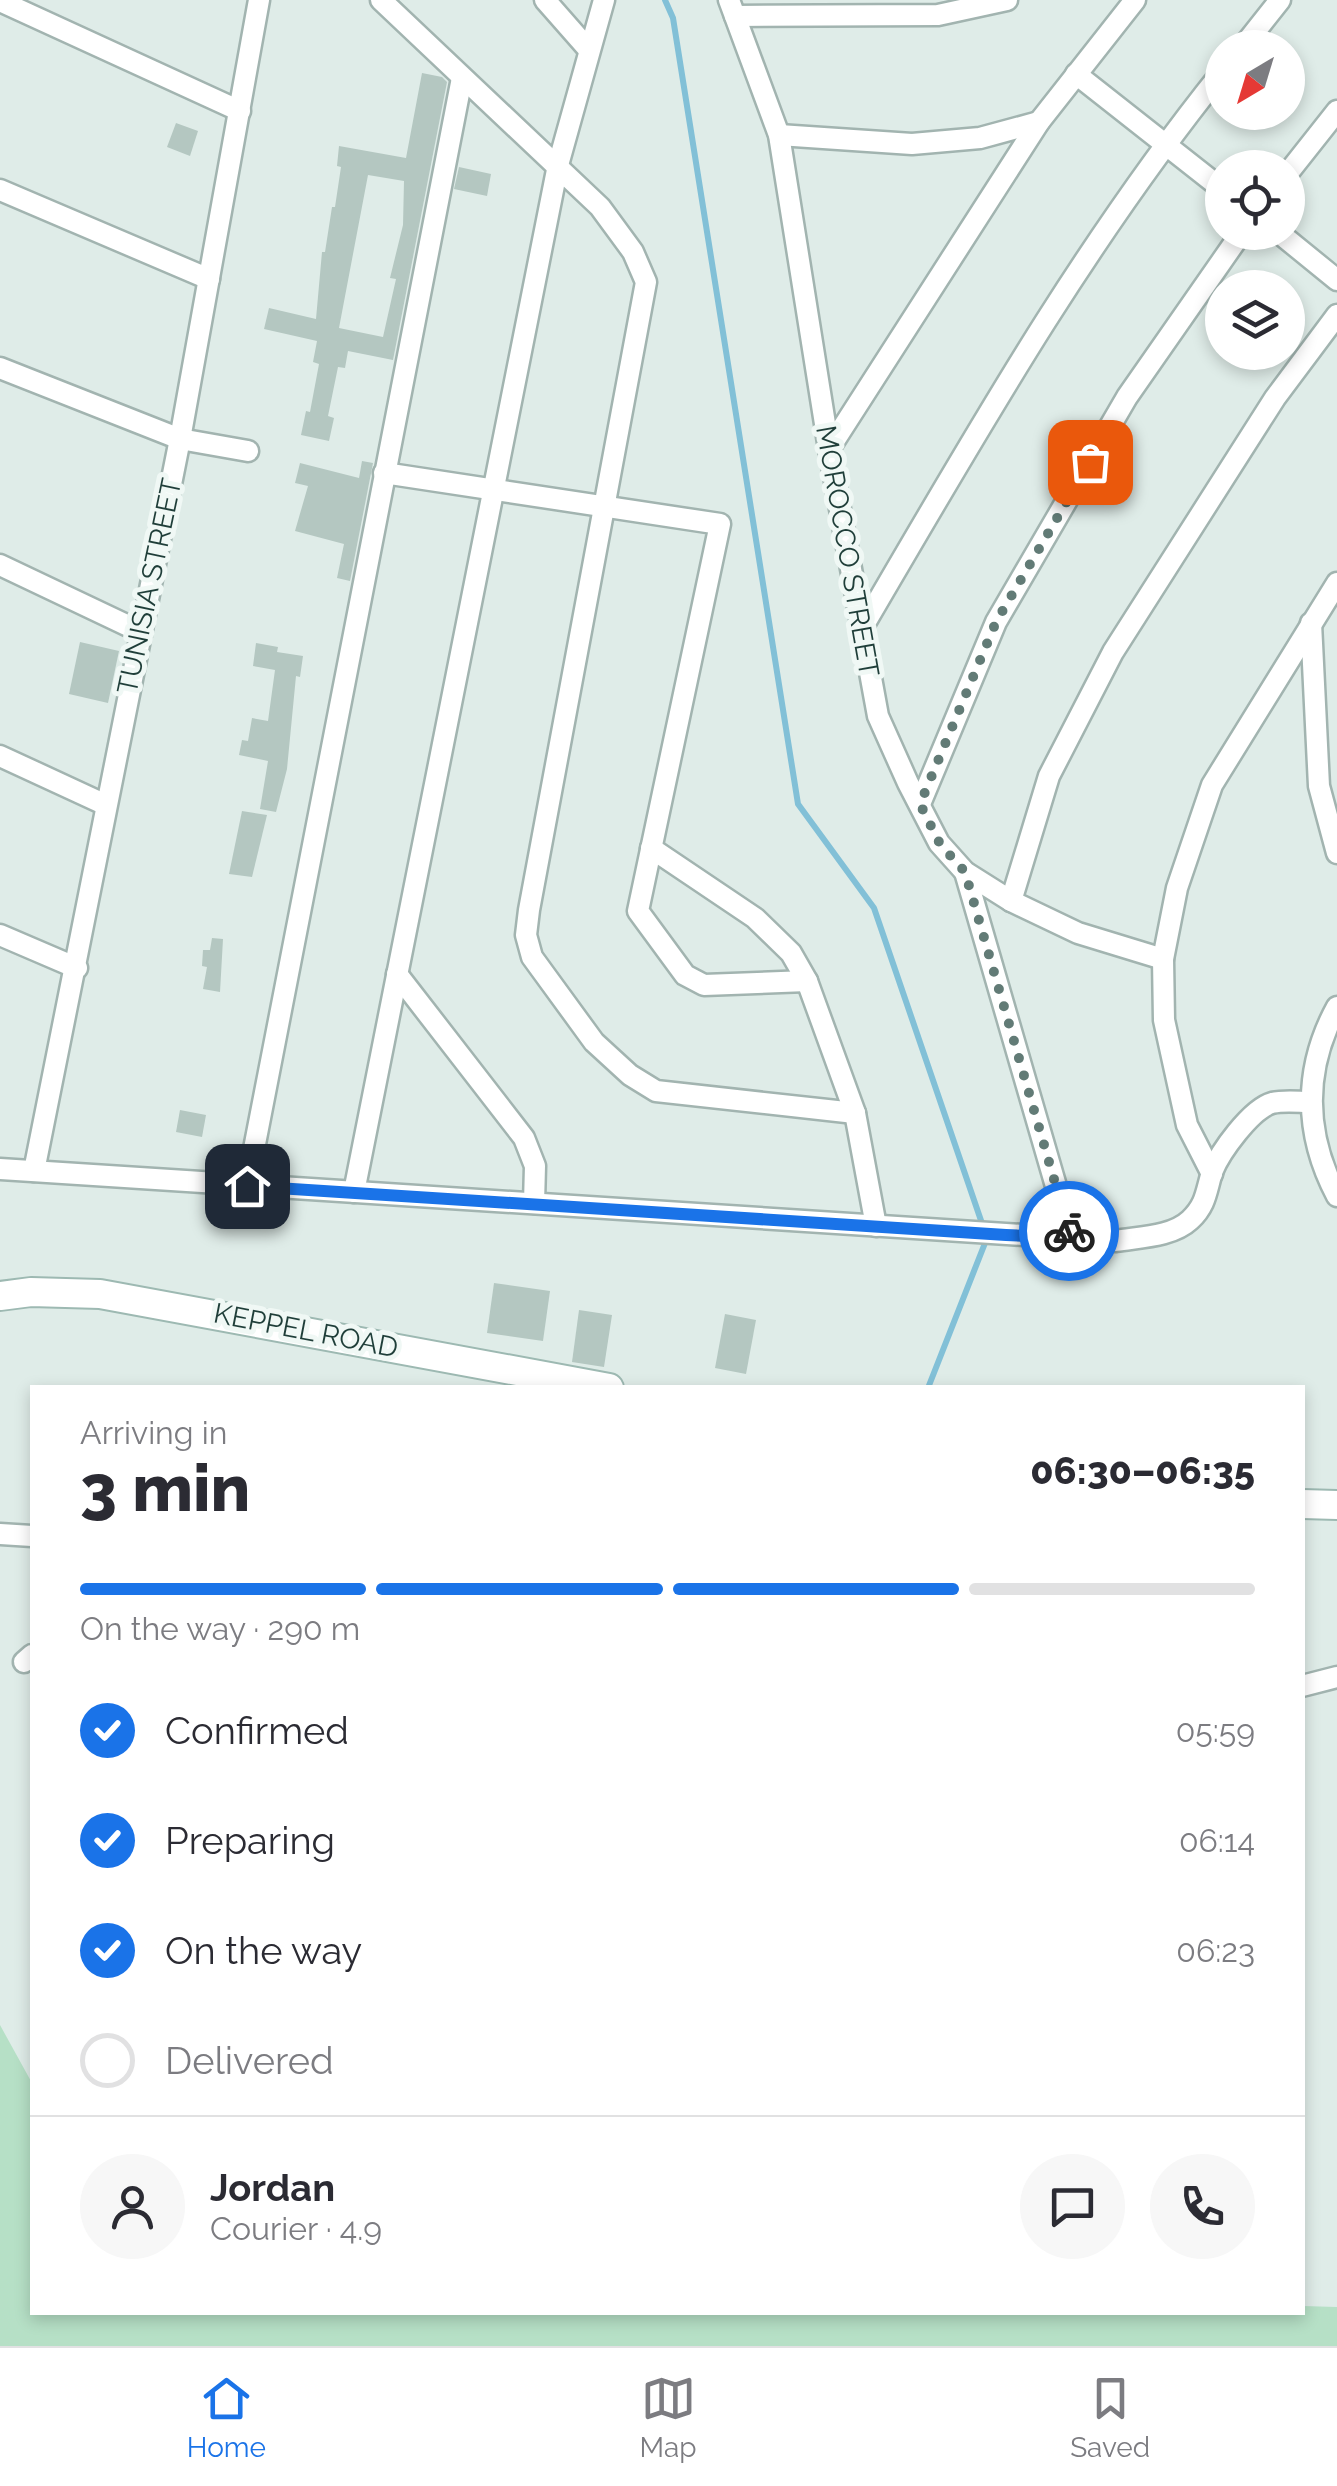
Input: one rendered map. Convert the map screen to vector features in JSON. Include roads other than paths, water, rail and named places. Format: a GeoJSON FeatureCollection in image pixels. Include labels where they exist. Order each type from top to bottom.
{"type":"FeatureCollection","features":[{"type":"Feature","properties":{"kind":"street","name":"TUNISIA STREET"},"geometry":{"type":"LineString","coordinates":[[34,1171],[180,439],[259,0]]}},
{"type":"Feature","properties":{"kind":"street"},"geometry":{"type":"LineString","coordinates":[[381,0],[600,208],[633,252],[646,282],[528,910],[526,935],[532,957],[594,1042],[630,1075],[656,1090],[856,1113]]}},
{"type":"Feature","properties":{"kind":"street"},"geometry":{"type":"LineString","coordinates":[[546,0],[590,50]]}},
{"type":"Feature","properties":{"kind":"street"},"geometry":{"type":"LineString","coordinates":[[354,1192],[558,165],[604,0]]}},
{"type":"Feature","properties":{"kind":"street"},"geometry":{"type":"LineString","coordinates":[[732,8],[938,15],[1007,0]]}},
{"type":"Feature","properties":{"kind":"street"},"geometry":{"type":"LineString","coordinates":[[830,449],[1039,122],[1135,0]]}},
{"type":"Feature","properties":{"kind":"street"},"geometry":{"type":"LineString","coordinates":[[1256,30],[1280,0]]}},
{"type":"Feature","properties":{"kind":"street"},"geometry":{"type":"LineString","coordinates":[[0,1],[240,111]]}},
{"type":"Feature","properties":{"kind":"street","name":"MOROCCO STREET"},"geometry":{"type":"LineString","coordinates":[[732,8],[778,135],[878,716],[940,844],[965,872],[1011,901],[1078,933],[1163,959]]}},
{"type":"Feature","properties":{"kind":"street"},"geometry":{"type":"LineString","coordinates":[[1076,74],[1205,175]]}},
{"type":"Feature","properties":{"kind":"street"},"geometry":{"type":"LineString","coordinates":[[247,1186],[462,78]]}},
{"type":"Feature","properties":{"kind":"street"},"geometry":{"type":"LineString","coordinates":[[862,630],[1027,346],[1165,143],[1205,93]]}},
{"type":"Feature","properties":{"kind":"street"},"geometry":{"type":"LineString","coordinates":[[1305,152],[1337,112]]}},
{"type":"Feature","properties":{"kind":"street"},"geometry":{"type":"LineString","coordinates":[[778,135],[912,144],[980,138],[1039,122]]}},
{"type":"Feature","properties":{"kind":"street"},"geometry":{"type":"LineString","coordinates":[[0,190],[208,279]]}},
{"type":"Feature","properties":{"kind":"street"},"geometry":{"type":"LineString","coordinates":[[920,804],[996,622],[1128,397],[1230,250]]}},
{"type":"Feature","properties":{"kind":"street"},"geometry":{"type":"LineString","coordinates":[[1300,250],[1337,280]]}},
{"type":"Feature","properties":{"kind":"street"},"geometry":{"type":"LineString","coordinates":[[1011,901],[1050,776],[1113,652],[1274,398],[1337,315]]}},
{"type":"Feature","properties":{"kind":"street"},"geometry":{"type":"LineString","coordinates":[[0,368],[180,439],[248,450]]}},
{"type":"Feature","properties":{"kind":"street"},"geometry":{"type":"LineString","coordinates":[[384,473],[720,524],[638,912],[685,975],[704,984],[807,982]]}},
{"type":"Feature","properties":{"kind":"street"},"geometry":{"type":"LineString","coordinates":[[0,565],[140,631]]}},
{"type":"Feature","properties":{"kind":"street"},"geometry":{"type":"LineString","coordinates":[[1212,1174],[1188,1125],[1164,1020],[1163,959],[1177,888],[1212,785],[1337,584]]}},
{"type":"Feature","properties":{"kind":"street"},"geometry":{"type":"LineString","coordinates":[[1311,623],[1319,786],[1337,852]]}},
{"type":"Feature","properties":{"kind":"street"},"geometry":{"type":"LineString","coordinates":[[0,756],[106,804]]}},
{"type":"Feature","properties":{"kind":"street"},"geometry":{"type":"LineString","coordinates":[[651,848],[756,918],[791,953],[807,982],[856,1113],[876,1226]]}},
{"type":"Feature","properties":{"kind":"street"},"geometry":{"type":"LineString","coordinates":[[965,872],[1071,1238]]}},
{"type":"Feature","properties":{"kind":"street"},"geometry":{"type":"LineString","coordinates":[[0,935],[77,968]]}},
{"type":"Feature","properties":{"kind":"street"},"geometry":{"type":"LineString","coordinates":[[397,974],[524,1138],[536,1166],[534,1203]]}},
{"type":"Feature","properties":{"kind":"street"},"geometry":{"type":"LineString","coordinates":[[1337,1007],[1322,1036],[1310,1102],[1316,1146],[1337,1196]]}},
{"type":"Feature","properties":{"kind":"street"},"geometry":{"type":"LineString","coordinates":[[0,1169],[1116,1240],[1163,1234],[1188,1222],[1208,1196],[1221,1155],[1246,1122],[1270,1103],[1310,1102]]}},
{"type":"Feature","properties":{"kind":"street","name":"KEPPEL ROAD"},"geometry":{"type":"LineString","coordinates":[[0,1296],[30,1292],[100,1294],[593,1385]]}},
{"type":"Feature","properties":{"kind":"street"},"geometry":{"type":"LineString","coordinates":[[1305,1504],[1337,1505]]}},
{"type":"Feature","properties":{"kind":"street"},"geometry":{"type":"LineString","coordinates":[[0,1534],[30,1536]]}},
{"type":"Feature","properties":{"kind":"street"},"geometry":{"type":"LineString","coordinates":[[1305,1685],[1337,1677]]}},
{"type":"Feature","properties":{"kind":"waterway"},"geometry":{"type":"LineString","coordinates":[[665,0],[673,18],[798,804],[874,908],[987,1238],[929,1385]]}}]}
